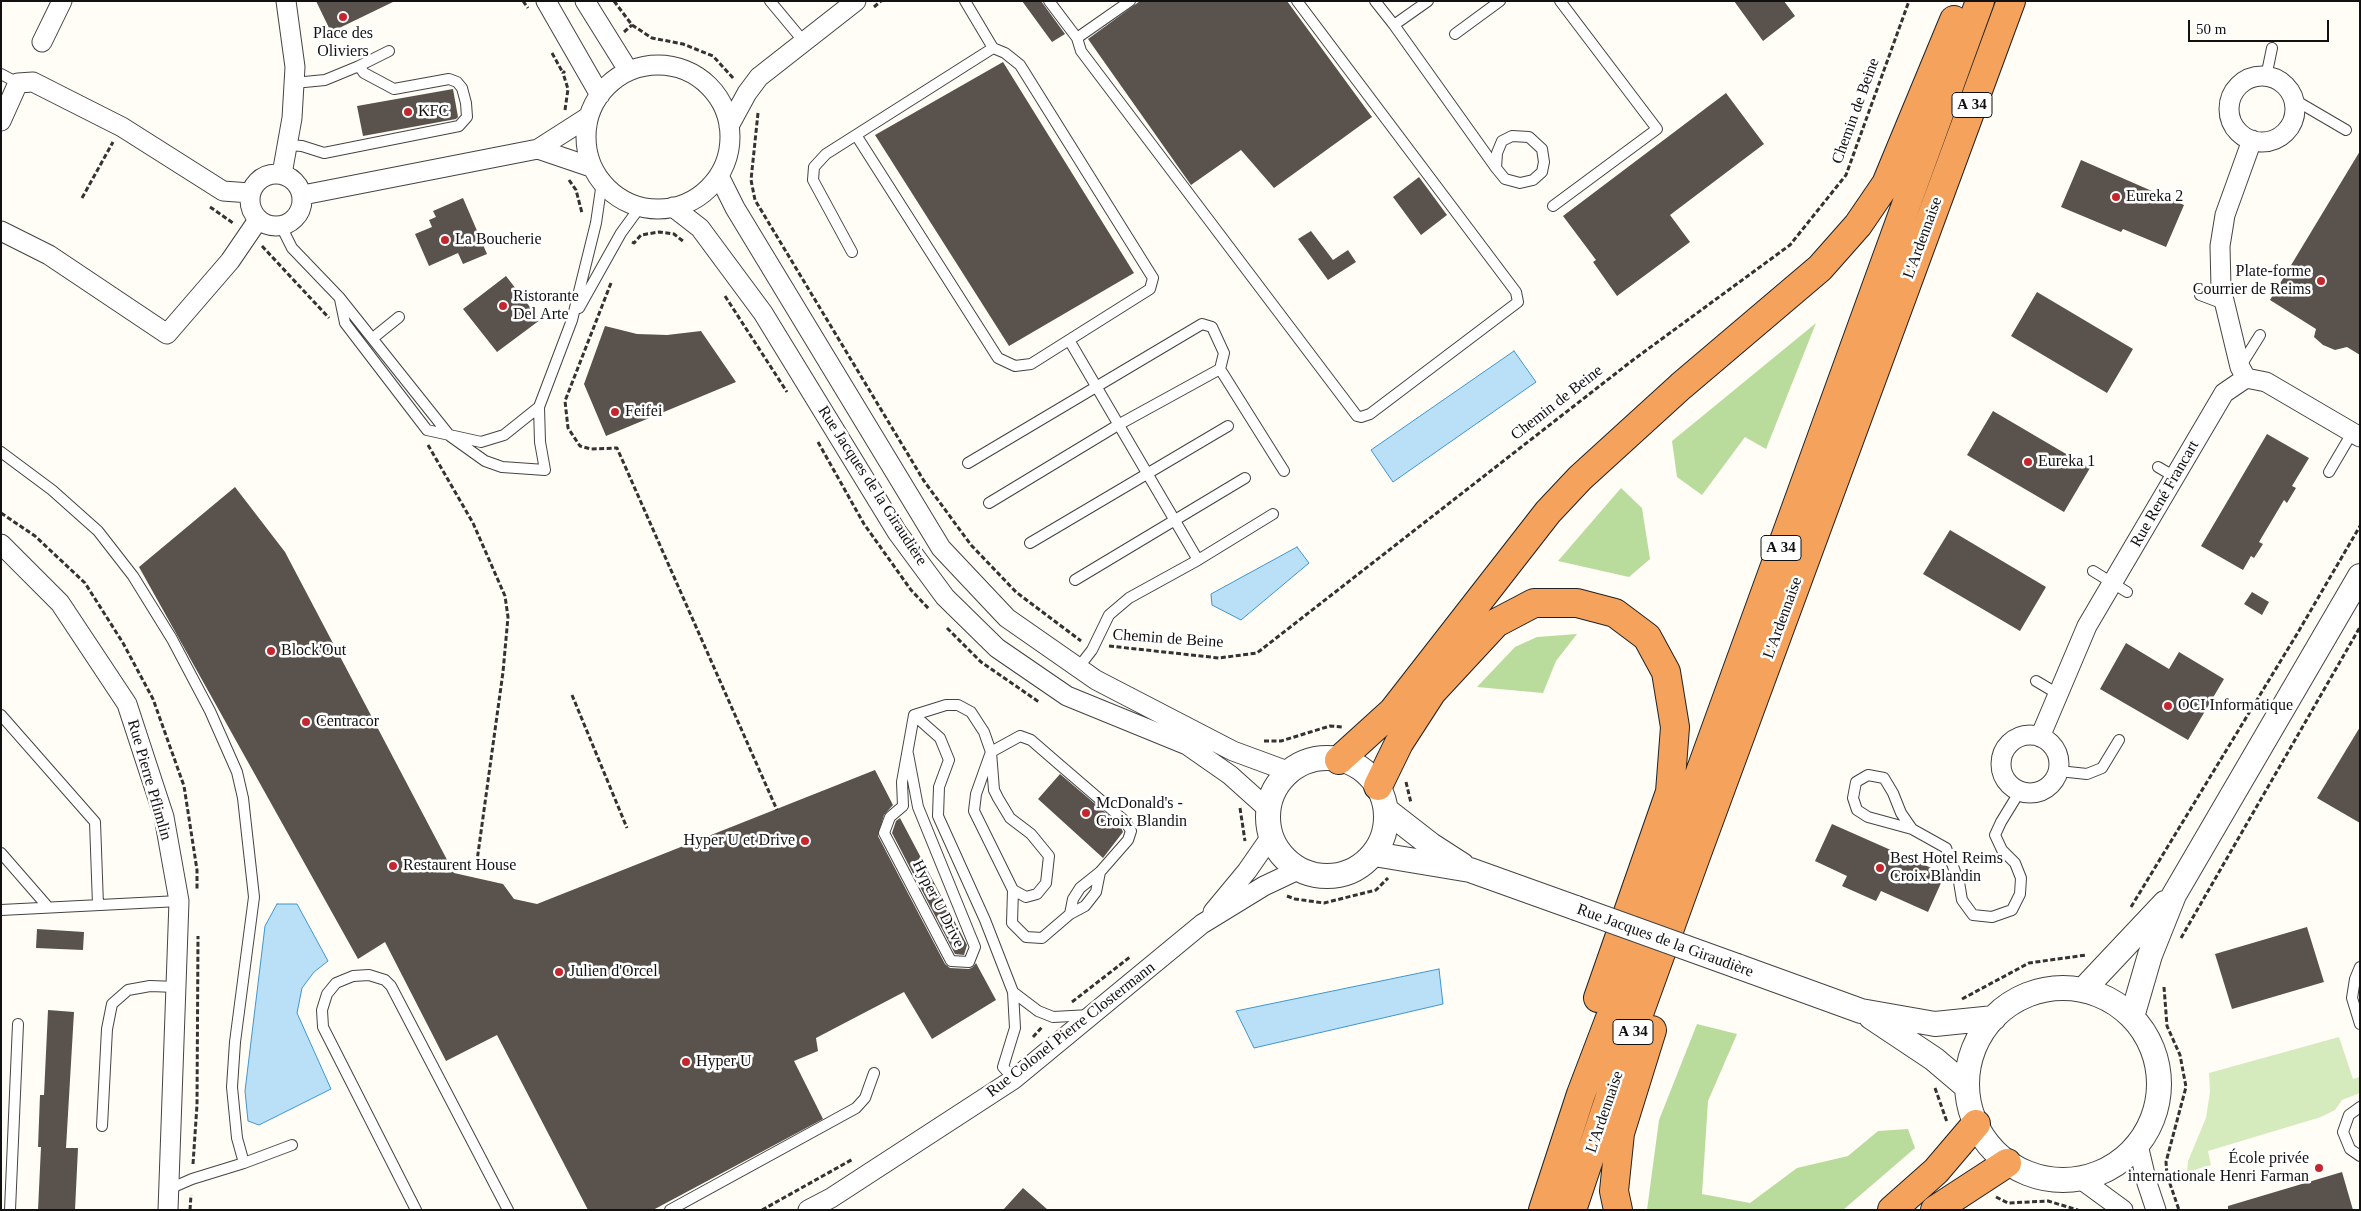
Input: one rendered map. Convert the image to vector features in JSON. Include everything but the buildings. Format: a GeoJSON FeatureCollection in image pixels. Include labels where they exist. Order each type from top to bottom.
{"type":"FeatureCollection","features":[{"type":"Feature","properties":{"kind":"highway"},"geometry":{"type":"LineString","coordinates":[[1339,760],[1393,711],[1548,512],[1580,478],[1681,386],[1820,268],[1858,225],[1886,184],[1962,1]]}},
{"type":"Feature","properties":{"kind":"highway","name":"L'Ardennaise"},"geometry":{"type":"LineString","coordinates":[[1543,1210],[1581,1094],[1626,976],[1980,1]]}},
{"type":"Feature","properties":{"kind":"highway","name":"L'Ardennaise"},"geometry":{"type":"LineString","coordinates":[[1572,1210],[1623,1058],[1696,856],[2011,1]]}},
{"type":"Feature","properties":{"kind":"highway"},"geometry":{"type":"LineString","coordinates":[[1382,798],[1399,743],[1432,692],[1496,623],[1534,603],[1577,603],[1615,613],[1647,637],[1666,672],[1675,727],[1670,792],[1589,1025],[1581,1094]]}},
{"type":"Feature","properties":{"kind":"highway"},"geometry":{"type":"LineString","coordinates":[[1618,1210],[1614,1191],[1620,1133],[1689,922],[1696,856]]}},
{"type":"Feature","properties":{"kind":"highway"},"geometry":{"type":"LineString","coordinates":[[1892,1210],[1936,1171],[1976,1124]]}},
{"type":"Feature","properties":{"kind":"highway"},"geometry":{"type":"LineString","coordinates":[[1935,1210],[2007,1163]]}},
{"type":"Feature","properties":{"kind":"street"},"geometry":{"type":"LineString","coordinates":[[42,42],[62,1]]}},
{"type":"Feature","properties":{"kind":"street"},"geometry":{"type":"LineString","coordinates":[[282,174],[292,118],[294,83],[289,12],[286,1]]}},
{"type":"Feature","properties":{"kind":"street"},"geometry":{"type":"LineString","coordinates":[[546,1],[600,94]]}},
{"type":"Feature","properties":{"kind":"street"},"geometry":{"type":"LineString","coordinates":[[585,1],[628,70]]}},
{"type":"Feature","properties":{"kind":"street"},"geometry":{"type":"LineString","coordinates":[[729,126],[759,77],[805,43],[856,1]]}},
{"type":"Feature","properties":{"kind":"street"},"geometry":{"type":"LineString","coordinates":[[658,64],[684,69],[709,85],[726,109],[730,137],[726,168],[709,188],[686,205],[658,209],[628,205],[606,188],[597,174],[585,136],[590,109],[606,85],[628,70],[658,64]]}},
{"type":"Feature","properties":{"kind":"street"},"geometry":{"type":"LineString","coordinates":[[2256,77],[2266,77],[2283,84],[2293,100],[2295,110],[2293,120],[2288,129],[2272,140],[2262,142],[2242,136],[2230,118],[2229,107],[2237,88],[2246,81],[2256,77]]}},
{"type":"Feature","properties":{"kind":"street"},"geometry":{"type":"LineString","coordinates":[[1,121],[18,83],[33,82],[122,127],[222,191],[250,193]]}},
{"type":"Feature","properties":{"kind":"street"},"geometry":{"type":"LineString","coordinates":[[303,195],[538,149],[588,117]]}},
{"type":"Feature","properties":{"kind":"street"},"geometry":{"type":"LineString","coordinates":[[2252,140],[2225,215],[2220,246],[2220,288],[2243,373],[2266,382],[2356,435]]}},
{"type":"Feature","properties":{"kind":"street"},"geometry":{"type":"LineString","coordinates":[[538,149],[597,174]]}},
{"type":"Feature","properties":{"kind":"street"},"geometry":{"type":"LineString","coordinates":[[272,173],[282,174],[292,178],[299,185],[303,195],[302,205],[298,215],[291,222],[281,226],[269,225],[258,220],[252,212],[250,193],[255,184],[263,177],[272,173]]}},
{"type":"Feature","properties":{"kind":"street","name":"Rue Jacques de la Giraudière"},"geometry":{"type":"LineString","coordinates":[[719,176],[735,208],[941,548],[1007,618],[1096,680],[1233,751],[1290,772]]}},
{"type":"Feature","properties":{"kind":"street","name":"Rue Jacques de la Giraudière"},"geometry":{"type":"LineString","coordinates":[[673,207],[700,228],[763,313],[897,532],[946,597],[997,648],[1066,696],[1187,746],[1230,775],[1269,810]]}},
{"type":"Feature","properties":{"kind":"street"},"geometry":{"type":"LineString","coordinates":[[1,232],[49,255],[167,334],[230,261],[258,220]]}},
{"type":"Feature","properties":{"kind":"street","name":"Rue René Francart"},"geometry":{"type":"LineString","coordinates":[[2040,737],[2087,626],[2120,587],[2175,477],[2224,393],[2243,373]]}},
{"type":"Feature","properties":{"kind":"street","name":"Rue Pierre Pflimlin"},"geometry":{"type":"LineString","coordinates":[[1,544],[60,603],[127,704],[164,817],[179,901],[168,1210]]}},
{"type":"Feature","properties":{"kind":"street"},"geometry":{"type":"LineString","coordinates":[[2132,1017],[2150,955],[2174,895],[2360,576]]}},
{"type":"Feature","properties":{"kind":"street"},"geometry":{"type":"LineString","coordinates":[[2032,735],[2040,737],[2048,741],[2058,754],[2058,772],[2048,788],[2030,793],[2020,791],[2006,780],[2001,763],[2003,754],[2014,740],[2032,735]]}},
{"type":"Feature","properties":{"kind":"street"},"geometry":{"type":"LineString","coordinates":[[1382,798],[1386,833],[1374,854],[1357,869],[1334,876],[1310,874],[1290,863],[1275,847],[1268,824],[1269,798],[1280,780],[1298,764],[1320,758],[1339,760],[1346,761],[1364,770],[1382,798],[1431,845],[1470,870]]}},
{"type":"Feature","properties":{"kind":"street","name":"Rue Colonel Pierre Clostermann"},"geometry":{"type":"LineString","coordinates":[[1202,924],[1247,871],[1272,835]]}},
{"type":"Feature","properties":{"kind":"street"},"geometry":{"type":"LineString","coordinates":[[1374,854],[1470,870]]}},
{"type":"Feature","properties":{"kind":"street","name":"Rue Colonel Pierre Clostermann"},"geometry":{"type":"LineString","coordinates":[[808,1210],[831,1198],[1014,1079],[1094,1015],[1202,924],[1264,886],[1300,869]]}},
{"type":"Feature","properties":{"kind":"street","name":"Rue Jacques de la Giraudière"},"geometry":{"type":"LineString","coordinates":[[1470,870],[1861,1011]]}},
{"type":"Feature","properties":{"kind":"street"},"geometry":{"type":"LineString","coordinates":[[2084,989],[2174,895]]}},
{"type":"Feature","properties":{"kind":"street"},"geometry":{"type":"LineString","coordinates":[[2084,989],[2121,1005],[2132,1017],[2146,1032],[2158,1068],[2159,1105],[2143,1140],[2116,1166],[2082,1180],[2042,1180],[2007,1163],[1981,1137],[1967,1102],[1968,1063],[1983,1029],[2011,1002],[2046,990],[2084,989]]}},
{"type":"Feature","properties":{"kind":"street"},"geometry":{"type":"LineString","coordinates":[[1861,1011],[1935,1024],[1994,1018]]}},
{"type":"Feature","properties":{"kind":"street"},"geometry":{"type":"LineString","coordinates":[[1861,1011],[1899,1034],[1967,1087]]}},
{"type":"Feature","properties":{"kind":"street"},"geometry":{"type":"LineString","coordinates":[[2138,1145],[2156,1210]]}},
{"type":"Feature","properties":{"kind":"street"},"geometry":{"type":"LineString","coordinates":[[2082,1180],[2124,1210]]}},
{"type":"Feature","properties":{"kind":"lane"},"geometry":{"type":"LineString","coordinates":[[770,1],[805,43]]}},
{"type":"Feature","properties":{"kind":"lane"},"geometry":{"type":"LineString","coordinates":[[856,134],[998,358],[1015,366],[1031,364],[1150,289],[1153,278],[1020,65],[1005,53],[993,48],[965,1]]}},
{"type":"Feature","properties":{"kind":"lane"},"geometry":{"type":"LineString","coordinates":[[1049,1],[1077,38],[1080,51],[1357,416],[1361,417],[1370,414],[1518,302],[1516,292],[1297,1]]}},
{"type":"Feature","properties":{"kind":"lane"},"geometry":{"type":"LineString","coordinates":[[1077,38],[1130,1]]}},
{"type":"Feature","properties":{"kind":"lane"},"geometry":{"type":"LineString","coordinates":[[1375,1],[1394,25],[1496,168],[1504,179],[1520,183],[1533,180],[1542,172],[1544,162],[1542,149],[1529,137],[1512,136],[1502,141],[1497,153],[1496,168]]}},
{"type":"Feature","properties":{"kind":"lane"},"geometry":{"type":"LineString","coordinates":[[1394,25],[1428,1]]}},
{"type":"Feature","properties":{"kind":"lane"},"geometry":{"type":"LineString","coordinates":[[1454,34],[1500,1]]}},
{"type":"Feature","properties":{"kind":"lane"},"geometry":{"type":"LineString","coordinates":[[1553,206],[1657,129],[1560,1]]}},
{"type":"Feature","properties":{"kind":"lane"},"geometry":{"type":"LineString","coordinates":[[852,252],[813,180],[814,167],[826,154],[856,134],[993,48]]}},
{"type":"Feature","properties":{"kind":"lane"},"geometry":{"type":"LineString","coordinates":[[2266,77],[2272,48]]}},
{"type":"Feature","properties":{"kind":"lane"},"geometry":{"type":"LineString","coordinates":[[294,83],[325,80],[389,51]]}},
{"type":"Feature","properties":{"kind":"lane"},"geometry":{"type":"LineString","coordinates":[[287,145],[302,146],[324,153],[459,126],[467,117],[462,88],[457,82],[449,78],[394,89],[364,73],[359,66]]}},
{"type":"Feature","properties":{"kind":"lane"},"geometry":{"type":"LineString","coordinates":[[1,74],[18,83]]}},
{"type":"Feature","properties":{"kind":"lane"},"geometry":{"type":"LineString","coordinates":[[2293,100],[2346,130]]}},
{"type":"Feature","properties":{"kind":"lane"},"geometry":{"type":"LineString","coordinates":[[281,226],[292,248],[340,298],[450,436],[485,461],[502,467],[545,470],[540,442],[539,408],[572,320],[596,223],[597,174]]}},
{"type":"Feature","properties":{"kind":"lane"},"geometry":{"type":"LineString","coordinates":[[572,320],[621,233],[640,207]]}},
{"type":"Feature","properties":{"kind":"lane"},"geometry":{"type":"LineString","coordinates":[[2200,295],[2224,304]]}},
{"type":"Feature","properties":{"kind":"lane"},"geometry":{"type":"LineString","coordinates":[[340,298],[345,323],[378,363],[427,430],[481,442],[504,435],[539,408]]}},
{"type":"Feature","properties":{"kind":"lane"},"geometry":{"type":"LineString","coordinates":[[373,338],[399,317]]}},
{"type":"Feature","properties":{"kind":"lane"},"geometry":{"type":"LineString","coordinates":[[968,463],[1202,324],[1212,327],[1224,353],[1220,369],[1284,471]]}},
{"type":"Feature","properties":{"kind":"lane"},"geometry":{"type":"LineString","coordinates":[[2243,373],[2260,334]]}},
{"type":"Feature","properties":{"kind":"lane"},"geometry":{"type":"LineString","coordinates":[[1069,340],[1198,560]]}},
{"type":"Feature","properties":{"kind":"lane"},"geometry":{"type":"LineString","coordinates":[[989,503],[1118,425],[1220,369]]}},
{"type":"Feature","properties":{"kind":"lane"},"geometry":{"type":"LineString","coordinates":[[1030,543],[1228,426]]}},
{"type":"Feature","properties":{"kind":"lane"},"geometry":{"type":"LineString","coordinates":[[2329,472],[2356,435]]}},
{"type":"Feature","properties":{"kind":"lane"},"geometry":{"type":"LineString","coordinates":[[1,452],[52,490],[98,532],[133,576],[172,639],[210,710],[237,772],[243,798],[254,897],[235,1042],[232,1087],[237,1138],[244,1163]]}},
{"type":"Feature","properties":{"kind":"lane"},"geometry":{"type":"LineString","coordinates":[[2158,467],[2175,477]]}},
{"type":"Feature","properties":{"kind":"lane"},"geometry":{"type":"LineString","coordinates":[[1075,580],[1245,478]]}},
{"type":"Feature","properties":{"kind":"lane"},"geometry":{"type":"LineString","coordinates":[[1078,668],[1092,650],[1110,615],[1128,598],[1198,560],[1273,514]]}},
{"type":"Feature","properties":{"kind":"lane"},"geometry":{"type":"LineString","coordinates":[[2092,571],[2120,587]]}},
{"type":"Feature","properties":{"kind":"lane"},"geometry":{"type":"LineString","coordinates":[[2036,681],[2058,694]]}},
{"type":"Feature","properties":{"kind":"lane"},"geometry":{"type":"LineString","coordinates":[[914,715],[946,705],[958,705],[972,712],[984,732],[991,752],[994,790],[998,798],[1010,818],[1031,834],[1049,856],[1046,883],[1037,894],[1026,897],[1013,890]]}},
{"type":"Feature","properties":{"kind":"lane"},"geometry":{"type":"LineString","coordinates":[[1,715],[95,822],[98,905]]}},
{"type":"Feature","properties":{"kind":"lane"},"geometry":{"type":"LineString","coordinates":[[908,754],[914,715]]}},
{"type":"Feature","properties":{"kind":"lane"},"geometry":{"type":"LineString","coordinates":[[914,715],[940,738],[949,760],[939,787],[938,816],[985,920],[1013,992],[1015,1028],[1004,1067],[1014,1079]]}},
{"type":"Feature","properties":{"kind":"lane"},"geometry":{"type":"LineString","coordinates":[[1070,914],[1073,899],[1080,888],[1100,872],[1128,840],[1131,831],[1125,821],[1031,740],[1020,736],[991,752],[976,794],[974,811],[1013,890],[1012,923],[1026,937],[1042,938],[1070,914],[1085,906],[1096,892],[1100,872]]}},
{"type":"Feature","properties":{"kind":"lane"},"geometry":{"type":"LineString","coordinates":[[2058,772],[2087,774],[2102,768],[2120,740]]}},
{"type":"Feature","properties":{"kind":"lane","name":"Hyper U Drive"},"geometry":{"type":"LineString","coordinates":[[908,754],[918,807],[975,947],[969,962],[951,961],[884,833],[890,817],[903,806],[902,782],[908,754]]}},
{"type":"Feature","properties":{"kind":"lane"},"geometry":{"type":"LineString","coordinates":[[1912,830],[1901,813],[1893,793],[1884,778],[1868,775],[1856,782],[1853,798],[1857,810],[1868,817],[1912,830],[1946,848],[1962,900],[1973,915],[1992,917],[2012,910],[2020,894],[2021,878],[2015,863],[2002,850],[1995,836],[2001,822],[2020,791]]}},
{"type":"Feature","properties":{"kind":"lane"},"geometry":{"type":"LineString","coordinates":[[1,853],[48,907]]}},
{"type":"Feature","properties":{"kind":"lane"},"geometry":{"type":"LineString","coordinates":[[2,910],[179,901]]}},
{"type":"Feature","properties":{"kind":"lane"},"geometry":{"type":"LineString","coordinates":[[2360,968],[2355,979],[2352,998],[2360,1024]]}},
{"type":"Feature","properties":{"kind":"lane"},"geometry":{"type":"LineString","coordinates":[[416,1210],[323,1028],[322,1010],[327,994],[336,983],[353,976],[369,975],[385,980],[391,986],[508,1210]]}},
{"type":"Feature","properties":{"kind":"lane"},"geometry":{"type":"LineString","coordinates":[[102,1126],[107,1029],[112,1004],[128,990],[150,986],[176,988]]}},
{"type":"Feature","properties":{"kind":"lane"},"geometry":{"type":"LineString","coordinates":[[1013,992],[1038,1011],[1053,1017],[1094,1015]]}},
{"type":"Feature","properties":{"kind":"lane"},"geometry":{"type":"LineString","coordinates":[[10,1210],[18,1024]]}},
{"type":"Feature","properties":{"kind":"lane"},"geometry":{"type":"LineString","coordinates":[[670,1210],[856,1108],[865,1098],[874,1072]]}},
{"type":"Feature","properties":{"kind":"lane"},"geometry":{"type":"LineString","coordinates":[[2360,1107],[2349,1115],[2343,1132],[2350,1149],[2360,1156]]}},
{"type":"Feature","properties":{"kind":"lane"},"geometry":{"type":"LineString","coordinates":[[169,1189],[192,1179],[244,1163],[292,1145]]}},
{"type":"Feature","properties":{"kind":"path"},"geometry":{"type":"LineString","coordinates":[[614,1],[632,25],[652,38],[683,44],[713,56],[747,94]]}},
{"type":"Feature","properties":{"kind":"path","name":"Chemin de Beine"},"geometry":{"type":"LineString","coordinates":[[1092,650],[1111,646],[1219,658],[1257,652],[1633,360],[1790,245],[1846,174],[1910,1]]}},
{"type":"Feature","properties":{"kind":"path"},"geometry":{"type":"LineString","coordinates":[[82,198],[114,140]]}},
{"type":"Feature","properties":{"kind":"path"},"geometry":{"type":"LineString","coordinates":[[629,250],[634,243]]}},
{"type":"Feature","properties":{"kind":"path"},"geometry":{"type":"LineString","coordinates":[[270,253],[335,325]]}},
{"type":"Feature","properties":{"kind":"path"},"geometry":{"type":"LineString","coordinates":[[615,274],[566,401],[568,428],[580,446],[591,449],[617,448],[777,810]]}},
{"type":"Feature","properties":{"kind":"path"},"geometry":{"type":"LineString","coordinates":[[425,441],[473,523],[505,596],[508,617],[504,672],[477,861]]}},
{"type":"Feature","properties":{"kind":"path"},"geometry":{"type":"LineString","coordinates":[[2126,913],[2297,634],[2360,526]]}},
{"type":"Feature","properties":{"kind":"path"},"geometry":{"type":"LineString","coordinates":[[2177,946],[2360,627]]}},
{"type":"Feature","properties":{"kind":"path"},"geometry":{"type":"LineString","coordinates":[[572,695],[627,828]]}},
{"type":"Feature","properties":{"kind":"path"},"geometry":{"type":"LineString","coordinates":[[1946,1022],[1945,1008],[2029,963],[2087,955],[2093,948]]}},
{"type":"Feature","properties":{"kind":"path"},"geometry":{"type":"LineString","coordinates":[[2166,980],[2164,989],[2166,1026],[2180,1055],[2186,1087],[2166,1162],[2167,1175],[2179,1210]]}},
{"type":"Feature","properties":{"kind":"path"},"geometry":{"type":"LineString","coordinates":[[1934,1060],[1932,1082],[1955,1148]]}},
{"type":"Feature","properties":{"kind":"path"},"geometry":{"type":"LineString","coordinates":[[1980,1180],[1992,1194],[2008,1203],[2048,1201],[2078,1210]]}},
{"type":"Feature","properties":{"kind":"green space"},"geometry":{"type":"Polygon","coordinates":[[[1816,323],[1766,449],[1745,437],[1702,495],[1677,477],[1672,441],[1816,323]]]}},
{"type":"Feature","properties":{"kind":"green space"},"geometry":{"type":"Polygon","coordinates":[[[1621,488],[1642,508],[1650,559],[1629,577],[1558,561],[1621,488]]]}},
{"type":"Feature","properties":{"kind":"green space"},"geometry":{"type":"Polygon","coordinates":[[[1577,634],[1556,661],[1543,693],[1477,687],[1515,647],[1537,637],[1577,634]]]}},
{"type":"Feature","properties":{"kind":"green space"},"geometry":{"type":"Polygon","coordinates":[[[1697,1024],[1737,1034],[1708,1101],[1702,1194],[1750,1203],[1797,1168],[1848,1156],[1878,1131],[1908,1129],[1915,1148],[1843,1210],[1647,1210],[1659,1120],[1697,1024]]]}},
{"type":"Feature","properties":{"kind":"green space"},"geometry":{"type":"Polygon","coordinates":[[[2339,1037],[2353,1079],[2360,1077],[2360,1093],[2342,1100],[2335,1110],[2321,1117],[2208,1151],[2211,1165],[2187,1172],[2188,1161],[2206,1118],[2210,1092],[2209,1073],[2339,1037]]]}},
{"type":"Feature","properties":{"kind":"water"},"geometry":{"type":"Polygon","coordinates":[[[1514,351],[1536,382],[1393,482],[1371,450],[1514,351]]]}},
{"type":"Feature","properties":{"kind":"water"},"geometry":{"type":"Polygon","coordinates":[[[1297,547],[1309,563],[1241,620],[1212,605],[1211,594],[1297,547]]]}},
{"type":"Feature","properties":{"kind":"water"},"geometry":{"type":"Polygon","coordinates":[[[277,904],[297,904],[328,961],[314,972],[302,988],[297,1013],[331,1089],[259,1125],[248,1121],[245,1091],[265,926],[277,904]]]}},
{"type":"Feature","properties":{"kind":"water"},"geometry":{"type":"Polygon","coordinates":[[[1439,969],[1443,1004],[1254,1048],[1236,1011],[1439,969]]]}},
{"type":"Feature","properties":{"kind":"place","name":"Place des Oliviers"},"geometry":{"type":"Point","coordinates":[343,17]}},
{"type":"Feature","properties":{"kind":"place","name":"KFC"},"geometry":{"type":"Point","coordinates":[408,112]}},
{"type":"Feature","properties":{"kind":"place","name":"Eureka 2"},"geometry":{"type":"Point","coordinates":[2116,197]}},
{"type":"Feature","properties":{"kind":"place","name":"La Boucherie"},"geometry":{"type":"Point","coordinates":[445,240]}},
{"type":"Feature","properties":{"kind":"place","name":"Plate-forme Courrier de Reims"},"geometry":{"type":"Point","coordinates":[2321,281]}},
{"type":"Feature","properties":{"kind":"place","name":"Ristorante Del Arte"},"geometry":{"type":"Point","coordinates":[503,306]}},
{"type":"Feature","properties":{"kind":"place","name":"Feifei"},"geometry":{"type":"Point","coordinates":[615,412]}},
{"type":"Feature","properties":{"kind":"place","name":"Eureka 1"},"geometry":{"type":"Point","coordinates":[2028,462]}},
{"type":"Feature","properties":{"kind":"place","name":"Block'Out"},"geometry":{"type":"Point","coordinates":[271,651]}},
{"type":"Feature","properties":{"kind":"place","name":"OCI Informatique"},"geometry":{"type":"Point","coordinates":[2168,706]}},
{"type":"Feature","properties":{"kind":"place","name":"Centracor"},"geometry":{"type":"Point","coordinates":[306,722]}},
{"type":"Feature","properties":{"kind":"place","name":"McDonald's - Croix Blandin"},"geometry":{"type":"Point","coordinates":[1086,813]}},
{"type":"Feature","properties":{"kind":"place","name":"Hyper U et Drive"},"geometry":{"type":"Point","coordinates":[805,841]}},
{"type":"Feature","properties":{"kind":"place","name":"Restaurent House"},"geometry":{"type":"Point","coordinates":[393,866]}},
{"type":"Feature","properties":{"kind":"place","name":"Best Hotel Reims Croix Blandin"},"geometry":{"type":"Point","coordinates":[1880,868]}},
{"type":"Feature","properties":{"kind":"place","name":"Julien d'Orcel"},"geometry":{"type":"Point","coordinates":[559,972]}},
{"type":"Feature","properties":{"kind":"place","name":"Hyper U"},"geometry":{"type":"Point","coordinates":[686,1062]}},
{"type":"Feature","properties":{"kind":"place","name":"École privée internationale Henri Farman"},"geometry":{"type":"Point","coordinates":[2319,1168]}}]}
